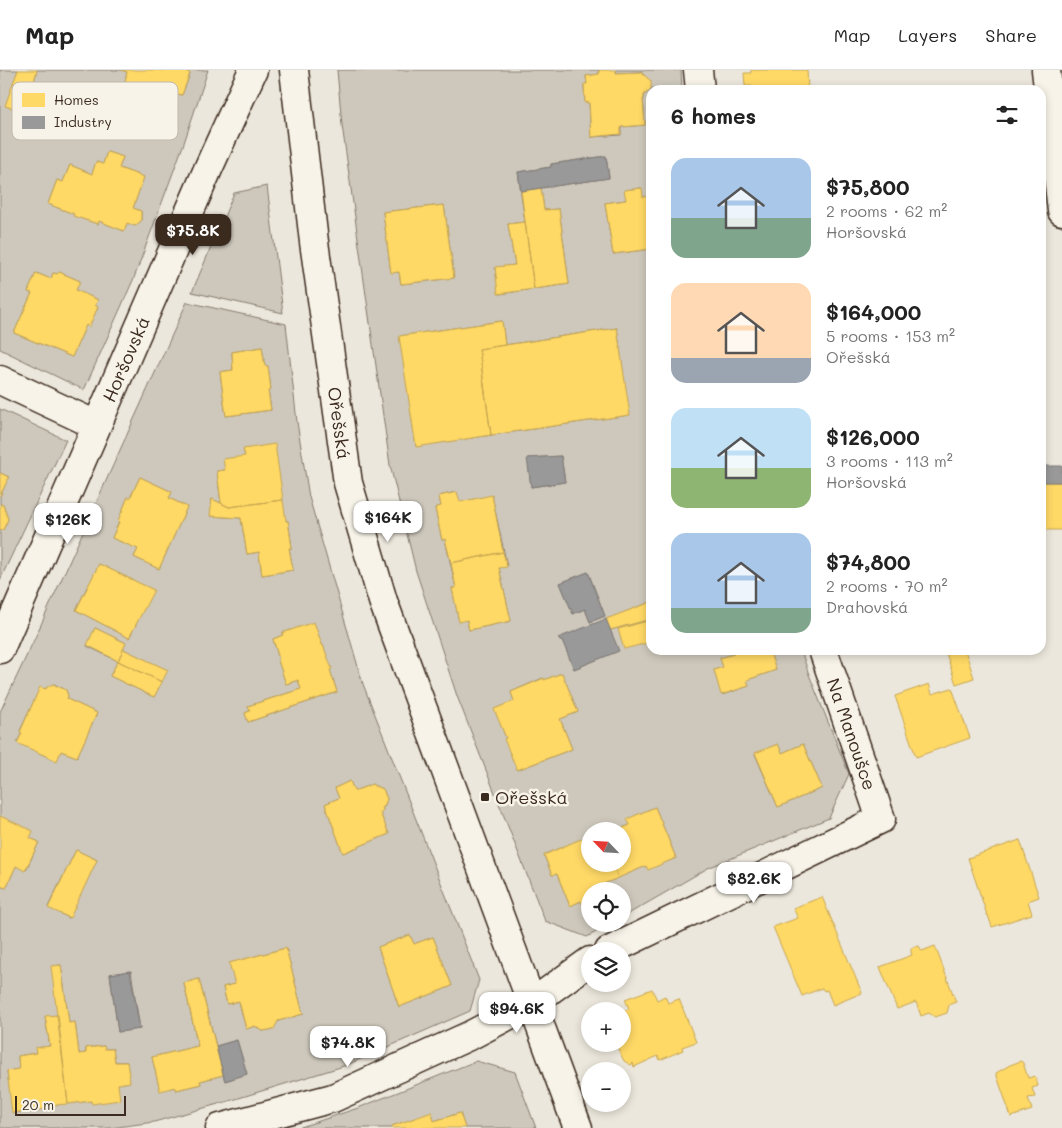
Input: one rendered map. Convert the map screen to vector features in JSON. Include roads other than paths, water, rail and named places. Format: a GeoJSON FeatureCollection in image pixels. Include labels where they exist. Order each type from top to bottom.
{"type":"FeatureCollection","features":[{"type":"Feature","properties":{"kind":"street","name":"Horšovská"},"geometry":{"type":"LineString","coordinates":[[0,649],[96,425],[253,70]]}},
{"type":"Feature","properties":{"kind":"street","name":"Ořešská"},"geometry":{"type":"LineString","coordinates":[[294,70],[314,242],[348,482],[383,601],[578,1128]]}},
{"type":"Feature","properties":{"kind":"street"},"geometry":{"type":"LineString","coordinates":[[698,70],[700,85]]}},
{"type":"Feature","properties":{"kind":"street"},"geometry":{"type":"LineString","coordinates":[[1046,70],[1062,211]]}},
{"type":"Feature","properties":{"kind":"street"},"geometry":{"type":"LineString","coordinates":[[0,380],[96,425]]}},
{"type":"Feature","properties":{"kind":"street","name":"Na Manoušce"},"geometry":{"type":"LineString","coordinates":[[628,942],[881,819],[825,655]]}},
{"type":"Feature","properties":{"kind":"street"},"geometry":{"type":"LineString","coordinates":[[220,1128],[333,1098],[471,1034],[532,1003],[581,968]]}},
{"type":"Feature","properties":{"kind":"place","name":"Ořešská"},"geometry":{"type":"Point","coordinates":[485,797]}}]}
